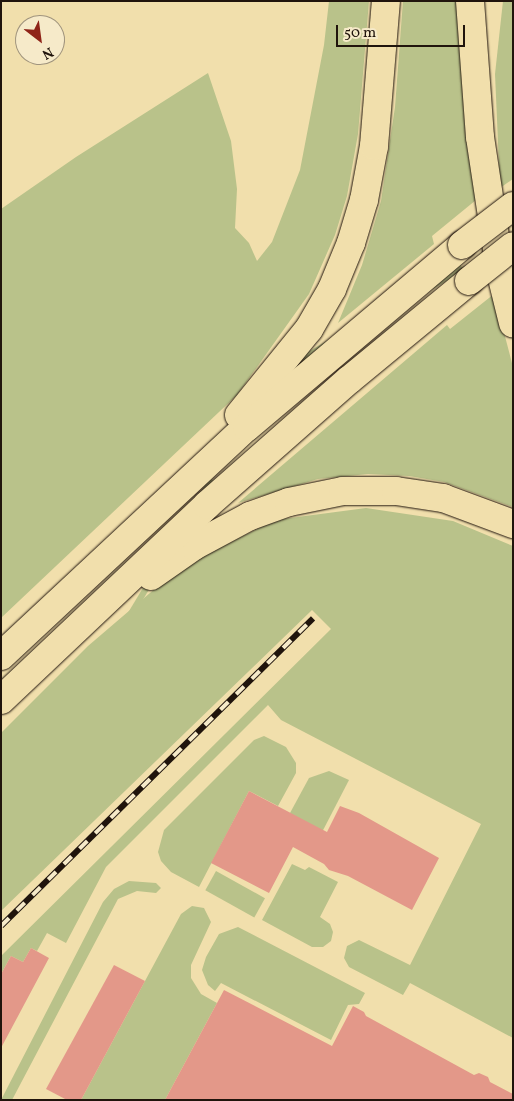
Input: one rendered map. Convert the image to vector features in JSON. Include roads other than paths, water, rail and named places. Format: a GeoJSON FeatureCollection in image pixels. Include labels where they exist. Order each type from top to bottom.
{"type":"FeatureCollection","features":[{"type":"Feature","properties":{"kind":"highway"},"geometry":{"type":"LineString","coordinates":[[143,522],[276,373],[309,329],[332,289],[357,225],[368,179],[380,98],[386,1]]}},
{"type":"Feature","properties":{"kind":"highway"},"geometry":{"type":"LineString","coordinates":[[470,1],[475,84],[489,194],[513,324]]}},
{"type":"Feature","properties":{"kind":"highway"},"geometry":{"type":"LineString","coordinates":[[488,1],[486,85],[489,194]]}},
{"type":"Feature","properties":{"kind":"highway"},"geometry":{"type":"LineString","coordinates":[[1,656],[143,522],[317,366],[513,206]]}},
{"type":"Feature","properties":{"kind":"highway"},"geometry":{"type":"LineString","coordinates":[[1,700],[63,640],[271,448],[513,246]]}},
{"type":"Feature","properties":{"kind":"highway"},"geometry":{"type":"LineString","coordinates":[[63,640],[211,536],[250,516],[310,496],[360,490],[414,493],[471,506],[513,524]]}},
{"type":"Feature","properties":{"kind":"railway"},"geometry":{"type":"LineString","coordinates":[[1,926],[313,618]]}}]}
